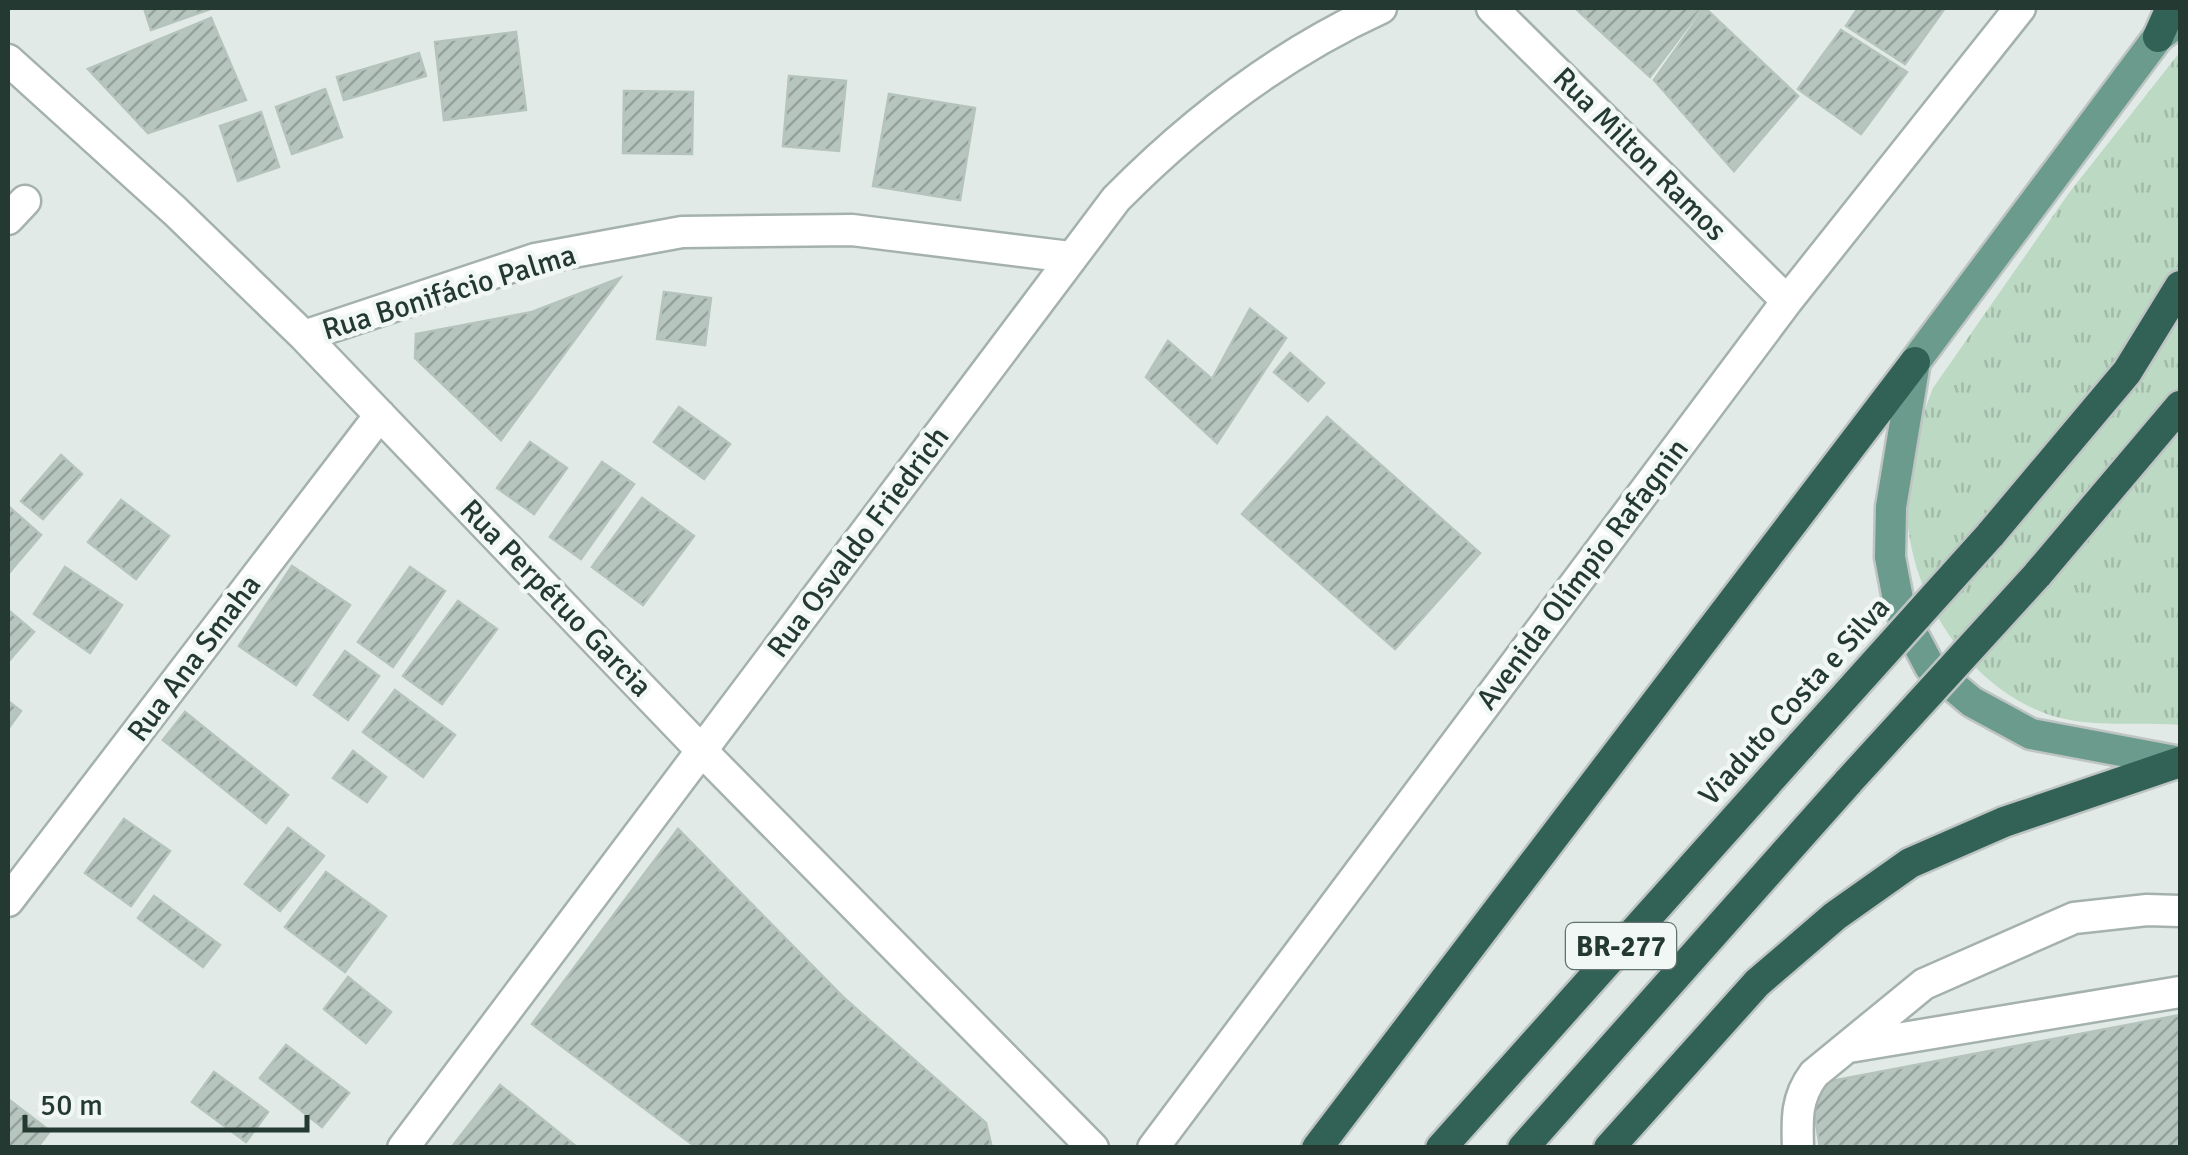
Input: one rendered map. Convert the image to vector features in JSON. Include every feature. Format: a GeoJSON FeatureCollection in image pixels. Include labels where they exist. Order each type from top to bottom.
{"type":"FeatureCollection","features":[{"type":"Feature","properties":{"kind":"highway"},"geometry":{"type":"LineString","coordinates":[[2169,28],[2172,8]]}},
{"type":"Feature","properties":{"kind":"highway","name":"Viaduto Costa e Silva"},"geometry":{"type":"LineString","coordinates":[[1441,1148],[1990,535],[2127,372],[2180,286]]}},
{"type":"Feature","properties":{"kind":"highway"},"geometry":{"type":"LineString","coordinates":[[1316,1148],[1915,362]]}},
{"type":"Feature","properties":{"kind":"highway","name":"BR-277"},"geometry":{"type":"LineString","coordinates":[[1523,1148],[1848,780],[2037,575],[2180,406]]}},
{"type":"Feature","properties":{"kind":"highway"},"geometry":{"type":"LineString","coordinates":[[1609,1148],[1757,982],[1835,916],[1910,862],[2004,822],[2180,762]]}},
{"type":"Feature","properties":{"kind":"main road"},"geometry":{"type":"LineString","coordinates":[[2169,28],[1915,362],[1892,506],[1890,557],[1900,610],[1930,667],[1972,702],[2031,734],[2180,762]]}},
{"type":"Feature","properties":{"kind":"street","name":"Rua Osvaldo Friedrich"},"geometry":{"type":"LineString","coordinates":[[402,1148],[1116,199],[1166,148],[1247,85],[1327,32],[1381,8]]}},
{"type":"Feature","properties":{"kind":"street","name":"Rua Milton Ramos"},"geometry":{"type":"LineString","coordinates":[[1492,8],[1787,301]]}},
{"type":"Feature","properties":{"kind":"street","name":"Avenida Olímpio Rafagnin"},"geometry":{"type":"LineString","coordinates":[[1153,1148],[1787,301],[2020,8]]}},
{"type":"Feature","properties":{"kind":"street","name":"Rua Perpétuo Garcia"},"geometry":{"type":"LineString","coordinates":[[8,60],[175,211],[304,336],[702,751],[1093,1148]]}},
{"type":"Feature","properties":{"kind":"street","name":"Rua Bonifácio Palma"},"geometry":{"type":"LineString","coordinates":[[304,336],[536,259],[682,232],[852,230],[1070,257]]}},
{"type":"Feature","properties":{"kind":"street","name":"Rua Ana Smaha"},"geometry":{"type":"LineString","coordinates":[[8,901],[380,415]]}},
{"type":"Feature","properties":{"kind":"street"},"geometry":{"type":"LineString","coordinates":[[1798,1148],[1797,1110],[1803,1090],[1814,1074],[1924,984],[2074,918],[2147,910],[2180,911]]}},
{"type":"Feature","properties":{"kind":"street"},"geometry":{"type":"LineString","coordinates":[[1846,1048],[2180,992]]}},
{"type":"Feature","properties":{"kind":"green space"},"geometry":{"type":"Polygon","coordinates":[[[2180,52],[2180,725],[2071,720],[2037,710],[2008,694],[1959,648],[1940,620],[1914,557],[1908,525],[1910,465],[1933,388],[2069,193],[2180,52]]]}},
{"type":"Feature","properties":{"kind":"building"},"geometry":{"type":"Polygon","coordinates":[[[144,8],[213,8],[151,30],[144,8]]]}},
{"type":"Feature","properties":{"kind":"building"},"geometry":{"type":"Polygon","coordinates":[[[1575,8],[1702,8],[1650,77],[1575,8]]]}},
{"type":"Feature","properties":{"kind":"building"},"geometry":{"type":"Polygon","coordinates":[[[1705,8],[1798,96],[1734,171],[1654,80],[1705,8]]]}},
{"type":"Feature","properties":{"kind":"building"},"geometry":{"type":"Polygon","coordinates":[[[1858,8],[1945,8],[1905,64],[1846,26],[1858,8]]]}},
{"type":"Feature","properties":{"kind":"building"},"geometry":{"type":"Polygon","coordinates":[[[211,18],[246,100],[148,133],[88,69],[211,18]]]}},
{"type":"Feature","properties":{"kind":"building"},"geometry":{"type":"Polygon","coordinates":[[[1841,30],[1907,72],[1861,134],[1798,89],[1841,30]]]}},
{"type":"Feature","properties":{"kind":"building"},"geometry":{"type":"Polygon","coordinates":[[[516,32],[526,110],[444,120],[435,42],[516,32]]]}},
{"type":"Feature","properties":{"kind":"building"},"geometry":{"type":"Polygon","coordinates":[[[419,53],[426,76],[344,100],[337,77],[419,53]]]}},
{"type":"Feature","properties":{"kind":"building"},"geometry":{"type":"Polygon","coordinates":[[[789,76],[846,81],[839,151],[783,146],[789,76]]]}},
{"type":"Feature","properties":{"kind":"building"},"geometry":{"type":"Polygon","coordinates":[[[325,89],[342,137],[292,154],[276,107],[325,89]]]}},
{"type":"Feature","properties":{"kind":"building"},"geometry":{"type":"Polygon","coordinates":[[[624,91],[693,92],[692,154],[623,153],[624,91]]]}},
{"type":"Feature","properties":{"kind":"building"},"geometry":{"type":"Polygon","coordinates":[[[889,94],[975,108],[960,200],[873,186],[889,94]]]}},
{"type":"Feature","properties":{"kind":"building"},"geometry":{"type":"Polygon","coordinates":[[[261,112],[279,167],[238,181],[220,126],[261,112]]]}},
{"type":"Feature","properties":{"kind":"building"},"geometry":{"type":"Polygon","coordinates":[[[620,278],[501,440],[415,358],[416,334],[532,312],[620,278]]]}},
{"type":"Feature","properties":{"kind":"building"},"geometry":{"type":"Polygon","coordinates":[[[664,292],[711,298],[705,345],[657,339],[664,292]]]}},
{"type":"Feature","properties":{"kind":"building"},"geometry":{"type":"Polygon","coordinates":[[[1250,309],[1286,338],[1217,443],[1146,377],[1168,341],[1212,379],[1250,309]]]}},
{"type":"Feature","properties":{"kind":"building"},"geometry":{"type":"Polygon","coordinates":[[[1290,353],[1324,383],[1308,401],[1274,372],[1290,353]]]}},
{"type":"Feature","properties":{"kind":"building"},"geometry":{"type":"Polygon","coordinates":[[[679,407],[730,444],[704,479],[654,442],[679,407]]]}},
{"type":"Feature","properties":{"kind":"building"},"geometry":{"type":"Polygon","coordinates":[[[1327,417],[1480,553],[1395,649],[1242,514],[1327,417]]]}},
{"type":"Feature","properties":{"kind":"building"},"geometry":{"type":"Polygon","coordinates":[[[530,442],[567,468],[534,514],[497,488],[530,442]]]}},
{"type":"Feature","properties":{"kind":"building"},"geometry":{"type":"Polygon","coordinates":[[[61,455],[82,474],[43,519],[21,501],[61,455]]]}},
{"type":"Feature","properties":{"kind":"building"},"geometry":{"type":"Polygon","coordinates":[[[602,462],[634,484],[581,559],[550,537],[602,462]]]}},
{"type":"Feature","properties":{"kind":"building"},"geometry":{"type":"Polygon","coordinates":[[[642,498],[694,536],[643,605],[592,567],[642,498]]]}},
{"type":"Feature","properties":{"kind":"building"},"geometry":{"type":"Polygon","coordinates":[[[121,500],[169,536],[136,579],[88,542],[121,500]]]}},
{"type":"Feature","properties":{"kind":"building"},"geometry":{"type":"Polygon","coordinates":[[[8,506],[41,535],[8,574],[8,506]]]}},
{"type":"Feature","properties":{"kind":"building"},"geometry":{"type":"Polygon","coordinates":[[[292,566],[350,605],[296,685],[239,646],[292,566]]]}},
{"type":"Feature","properties":{"kind":"building"},"geometry":{"type":"Polygon","coordinates":[[[65,567],[122,605],[90,653],[34,614],[65,567]]]}},
{"type":"Feature","properties":{"kind":"building"},"geometry":{"type":"Polygon","coordinates":[[[410,567],[445,591],[393,667],[358,642],[410,567]]]}},
{"type":"Feature","properties":{"kind":"building"},"geometry":{"type":"Polygon","coordinates":[[[458,601],[497,629],[442,704],[403,676],[458,601]]]}},
{"type":"Feature","properties":{"kind":"building"},"geometry":{"type":"Polygon","coordinates":[[[8,610],[34,632],[8,662],[8,610]]]}},
{"type":"Feature","properties":{"kind":"building"},"geometry":{"type":"Polygon","coordinates":[[[345,651],[379,676],[348,720],[314,695],[345,651]]]}},
{"type":"Feature","properties":{"kind":"building"},"geometry":{"type":"Polygon","coordinates":[[[395,690],[455,735],[423,777],[363,732],[395,690]]]}},
{"type":"Feature","properties":{"kind":"building"},"geometry":{"type":"Polygon","coordinates":[[[8,701],[21,711],[8,729],[8,701]]]}},
{"type":"Feature","properties":{"kind":"building"},"geometry":{"type":"Polygon","coordinates":[[[185,712],[288,795],[266,823],[163,740],[185,712]]]}},
{"type":"Feature","properties":{"kind":"building"},"geometry":{"type":"Polygon","coordinates":[[[353,751],[386,777],[367,802],[333,778],[353,751]]]}},
{"type":"Feature","properties":{"kind":"building"},"geometry":{"type":"Polygon","coordinates":[[[124,819],[170,851],[131,906],[85,873],[124,819]]]}},
{"type":"Feature","properties":{"kind":"building"},"geometry":{"type":"Polygon","coordinates":[[[288,828],[324,856],[280,911],[245,884],[288,828]]]}},
{"type":"Feature","properties":{"kind":"building"},"geometry":{"type":"Polygon","coordinates":[[[678,829],[843,997],[986,1123],[992,1148],[697,1148],[532,1024],[678,829]]]}},
{"type":"Feature","properties":{"kind":"building"},"geometry":{"type":"Polygon","coordinates":[[[326,872],[386,916],[345,972],[285,927],[326,872]]]}},
{"type":"Feature","properties":{"kind":"building"},"geometry":{"type":"Polygon","coordinates":[[[154,896],[220,945],[203,967],[138,918],[154,896]]]}},
{"type":"Feature","properties":{"kind":"building"},"geometry":{"type":"Polygon","coordinates":[[[348,977],[391,1012],[366,1043],[324,1009],[348,977]]]}},
{"type":"Feature","properties":{"kind":"building"},"geometry":{"type":"Polygon","coordinates":[[[2180,1015],[2180,1148],[1820,1148],[1810,1085],[2180,1015]]]}},
{"type":"Feature","properties":{"kind":"building"},"geometry":{"type":"Polygon","coordinates":[[[286,1045],[349,1093],[322,1127],[260,1078],[286,1045]]]}},
{"type":"Feature","properties":{"kind":"building"},"geometry":{"type":"Polygon","coordinates":[[[214,1072],[268,1112],[246,1142],[192,1102],[214,1072]]]}},
{"type":"Feature","properties":{"kind":"building"},"geometry":{"type":"Polygon","coordinates":[[[500,1085],[578,1148],[451,1148],[500,1085]]]}},
{"type":"Feature","properties":{"kind":"building"},"geometry":{"type":"Polygon","coordinates":[[[8,1099],[50,1131],[37,1148],[8,1148],[8,1099]]]}}]}
